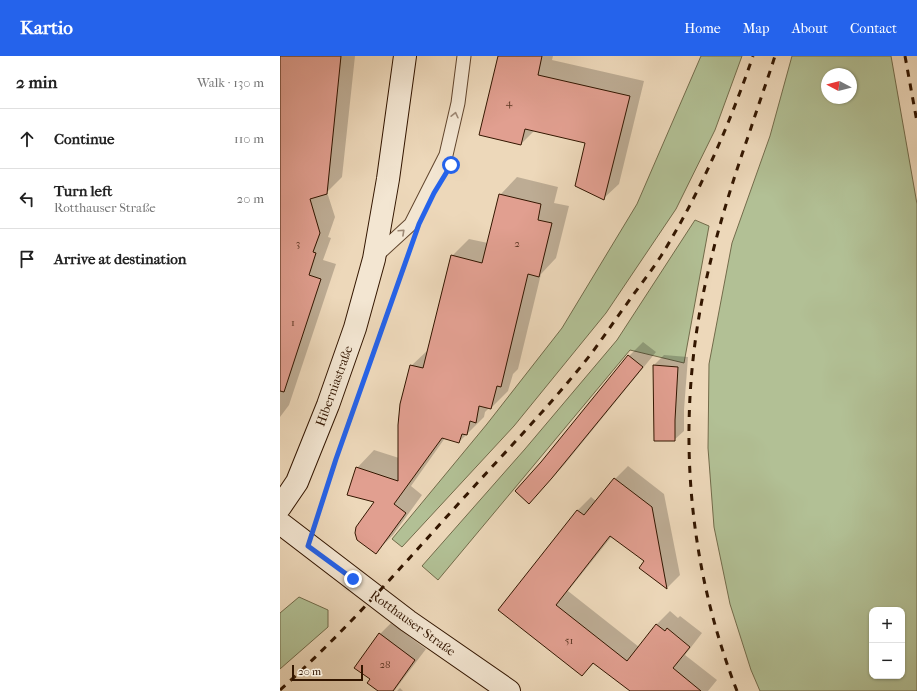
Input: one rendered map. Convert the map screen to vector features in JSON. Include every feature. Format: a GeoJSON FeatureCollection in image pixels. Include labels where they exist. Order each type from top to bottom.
{"type":"FeatureCollection","features":[{"type":"Feature","properties":{"kind":"main road","name":"Hiberniastraße"},"geometry":{"type":"LineString","coordinates":[[280,507],[297,482],[328,405],[355,328],[374,259],[388,179],[405,56]]}},
{"type":"Feature","properties":{"kind":"main road","name":"Rotthauser Straße"},"geometry":{"type":"LineString","coordinates":[[280,524],[408,621],[509,691]]}},
{"type":"Feature","properties":{"kind":"lane"},"geometry":{"type":"LineString","coordinates":[[374,259],[411,224],[446,155],[458,103],[464,56]]}},
{"type":"Feature","properties":{"kind":"path"},"geometry":{"type":"LineString","coordinates":[[379,336],[409,252]]}},
{"type":"Feature","properties":{"kind":"path"},"geometry":{"type":"LineString","coordinates":[[308,546],[351,415]]}},
{"type":"Feature","properties":{"kind":"green space"},"geometry":{"type":"Polygon","coordinates":[[[701,56],[742,56],[715,130],[676,209],[606,313],[514,426],[402,547],[392,539],[487,424],[562,328],[637,204],[701,56]]]}},
{"type":"Feature","properties":{"kind":"green space"},"geometry":{"type":"Polygon","coordinates":[[[792,56],[891,56],[917,204],[917,691],[760,691],[751,670],[730,604],[714,527],[708,448],[709,364],[732,243],[770,136],[792,56]]]}},
{"type":"Feature","properties":{"kind":"green space"},"geometry":{"type":"Polygon","coordinates":[[[695,220],[709,226],[684,363],[630,350],[438,580],[422,566],[525,449],[617,340],[695,220]]]}},
{"type":"Feature","properties":{"kind":"green space"},"geometry":{"type":"Polygon","coordinates":[[[299,597],[328,610],[328,627],[280,669],[280,613],[299,597]]]}},
{"type":"Feature","properties":{"kind":"building"},"geometry":{"type":"Polygon","coordinates":[[[280,56],[341,56],[327,194],[310,199],[320,233],[313,252],[316,253],[309,275],[321,279],[284,392],[280,391],[280,56]]]}},
{"type":"Feature","properties":{"kind":"building"},"geometry":{"type":"Polygon","coordinates":[[[498,56],[542,56],[538,75],[630,96],[604,200],[575,186],[585,143],[525,129],[521,145],[479,135],[498,56]]]}},
{"type":"Feature","properties":{"kind":"building"},"geometry":{"type":"Polygon","coordinates":[[[499,194],[541,204],[538,220],[552,223],[539,277],[528,274],[501,387],[497,386],[491,409],[479,406],[476,423],[470,421],[467,435],[462,434],[459,443],[442,438],[394,504],[406,513],[376,554],[357,540],[355,533],[356,527],[374,502],[347,495],[356,467],[398,481],[398,425],[400,404],[410,365],[423,368],[451,255],[482,263],[499,194]]]}},
{"type":"Feature","properties":{"kind":"building"},"geometry":{"type":"Polygon","coordinates":[[[628,355],[643,367],[529,504],[515,491],[541,462],[628,355]]]}},
{"type":"Feature","properties":{"kind":"building"},"geometry":{"type":"Polygon","coordinates":[[[653,365],[678,367],[675,441],[654,441],[653,365]]]}},
{"type":"Feature","properties":{"kind":"building"},"geometry":{"type":"Polygon","coordinates":[[[614,478],[652,507],[667,589],[639,568],[644,561],[610,536],[556,605],[627,661],[656,624],[665,631],[667,628],[690,647],[673,668],[701,691],[630,691],[593,663],[582,676],[498,610],[577,510],[584,515],[614,478]]]}},
{"type":"Feature","properties":{"kind":"building"},"geometry":{"type":"Polygon","coordinates":[[[379,633],[415,660],[393,691],[378,691],[367,683],[370,679],[354,668],[379,633]]]}},
{"type":"Feature","properties":{"kind":"railway"},"geometry":{"type":"LineString","coordinates":[[280,690],[304,668],[373,598],[543,411],[591,354],[657,262],[675,232],[713,159],[753,56]]}},
{"type":"Feature","properties":{"kind":"railway"},"geometry":{"type":"LineString","coordinates":[[737,691],[719,640],[706,589],[696,536],[691,484],[689,431],[691,378],[698,325],[708,272],[717,236],[775,56]]}},
{"type":"Feature","properties":{"kind":"railway"},"geometry":{"type":"LineString","coordinates":[[905,56],[917,122]]}},
{"type":"Feature","properties":{"kind":"route"},"geometry":{"type":"LineString","coordinates":[[353,579],[308,546],[371,357],[419,224],[434,193],[451,165]]}}]}
